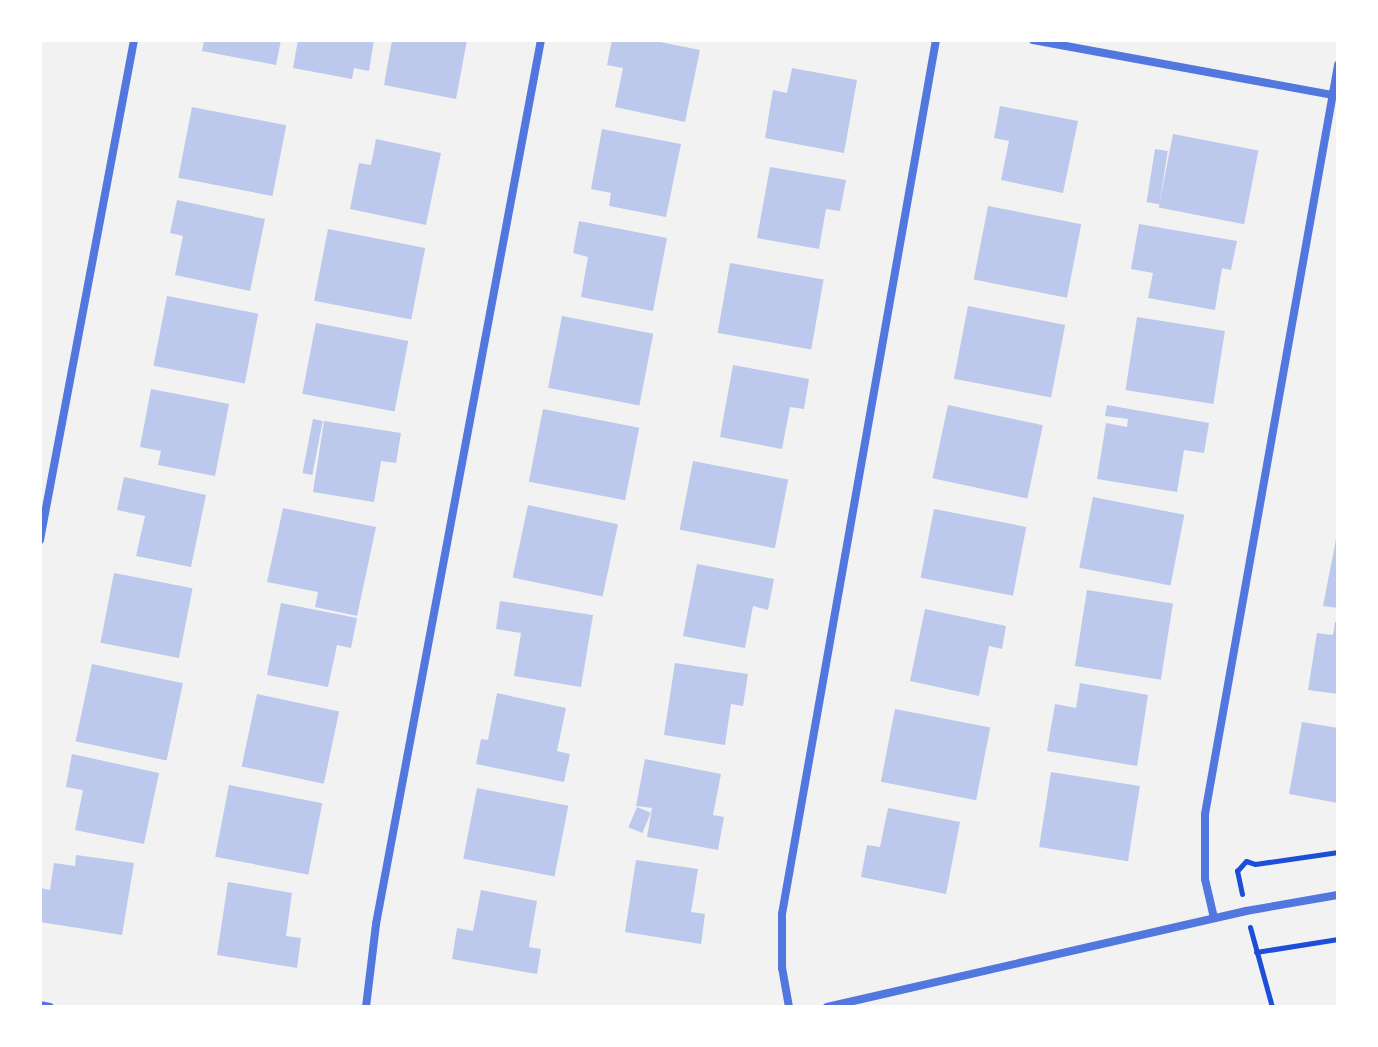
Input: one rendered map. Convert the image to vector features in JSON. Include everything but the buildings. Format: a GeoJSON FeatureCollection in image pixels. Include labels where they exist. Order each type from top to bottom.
{"type":"FeatureCollection","features":[{"type":"Feature","properties":{"kind":"street"},"geometry":{"type":"LineString","coordinates":[[40,540],[134,40]]}},
{"type":"Feature","properties":{"kind":"street"},"geometry":{"type":"LineString","coordinates":[[366,1007],[376,924],[541,40]]}},
{"type":"Feature","properties":{"kind":"street"},"geometry":{"type":"LineString","coordinates":[[789,1007],[782,968],[782,914],[936,40]]}},
{"type":"Feature","properties":{"kind":"street"},"geometry":{"type":"LineString","coordinates":[[1033,40],[1332,95]]}},
{"type":"Feature","properties":{"kind":"street"},"geometry":{"type":"LineString","coordinates":[[1214,918],[1205,879],[1205,814],[1338,65]]}},
{"type":"Feature","properties":{"kind":"street"},"geometry":{"type":"LineString","coordinates":[[827,1007],[1214,918],[1338,895]]}},
{"type":"Feature","properties":{"kind":"street"},"geometry":{"type":"LineString","coordinates":[[40,1005],[50,1007]]}},
{"type":"Feature","properties":{"kind":"path"},"geometry":{"type":"LineString","coordinates":[[1237,871],[1246,861],[1255,864],[1338,852]]}},
{"type":"Feature","properties":{"kind":"path"},"geometry":{"type":"LineString","coordinates":[[1252,938],[1272,1007]]}},
{"type":"Feature","properties":{"kind":"path"},"geometry":{"type":"LineString","coordinates":[[1256,952],[1338,939]]}}]}
